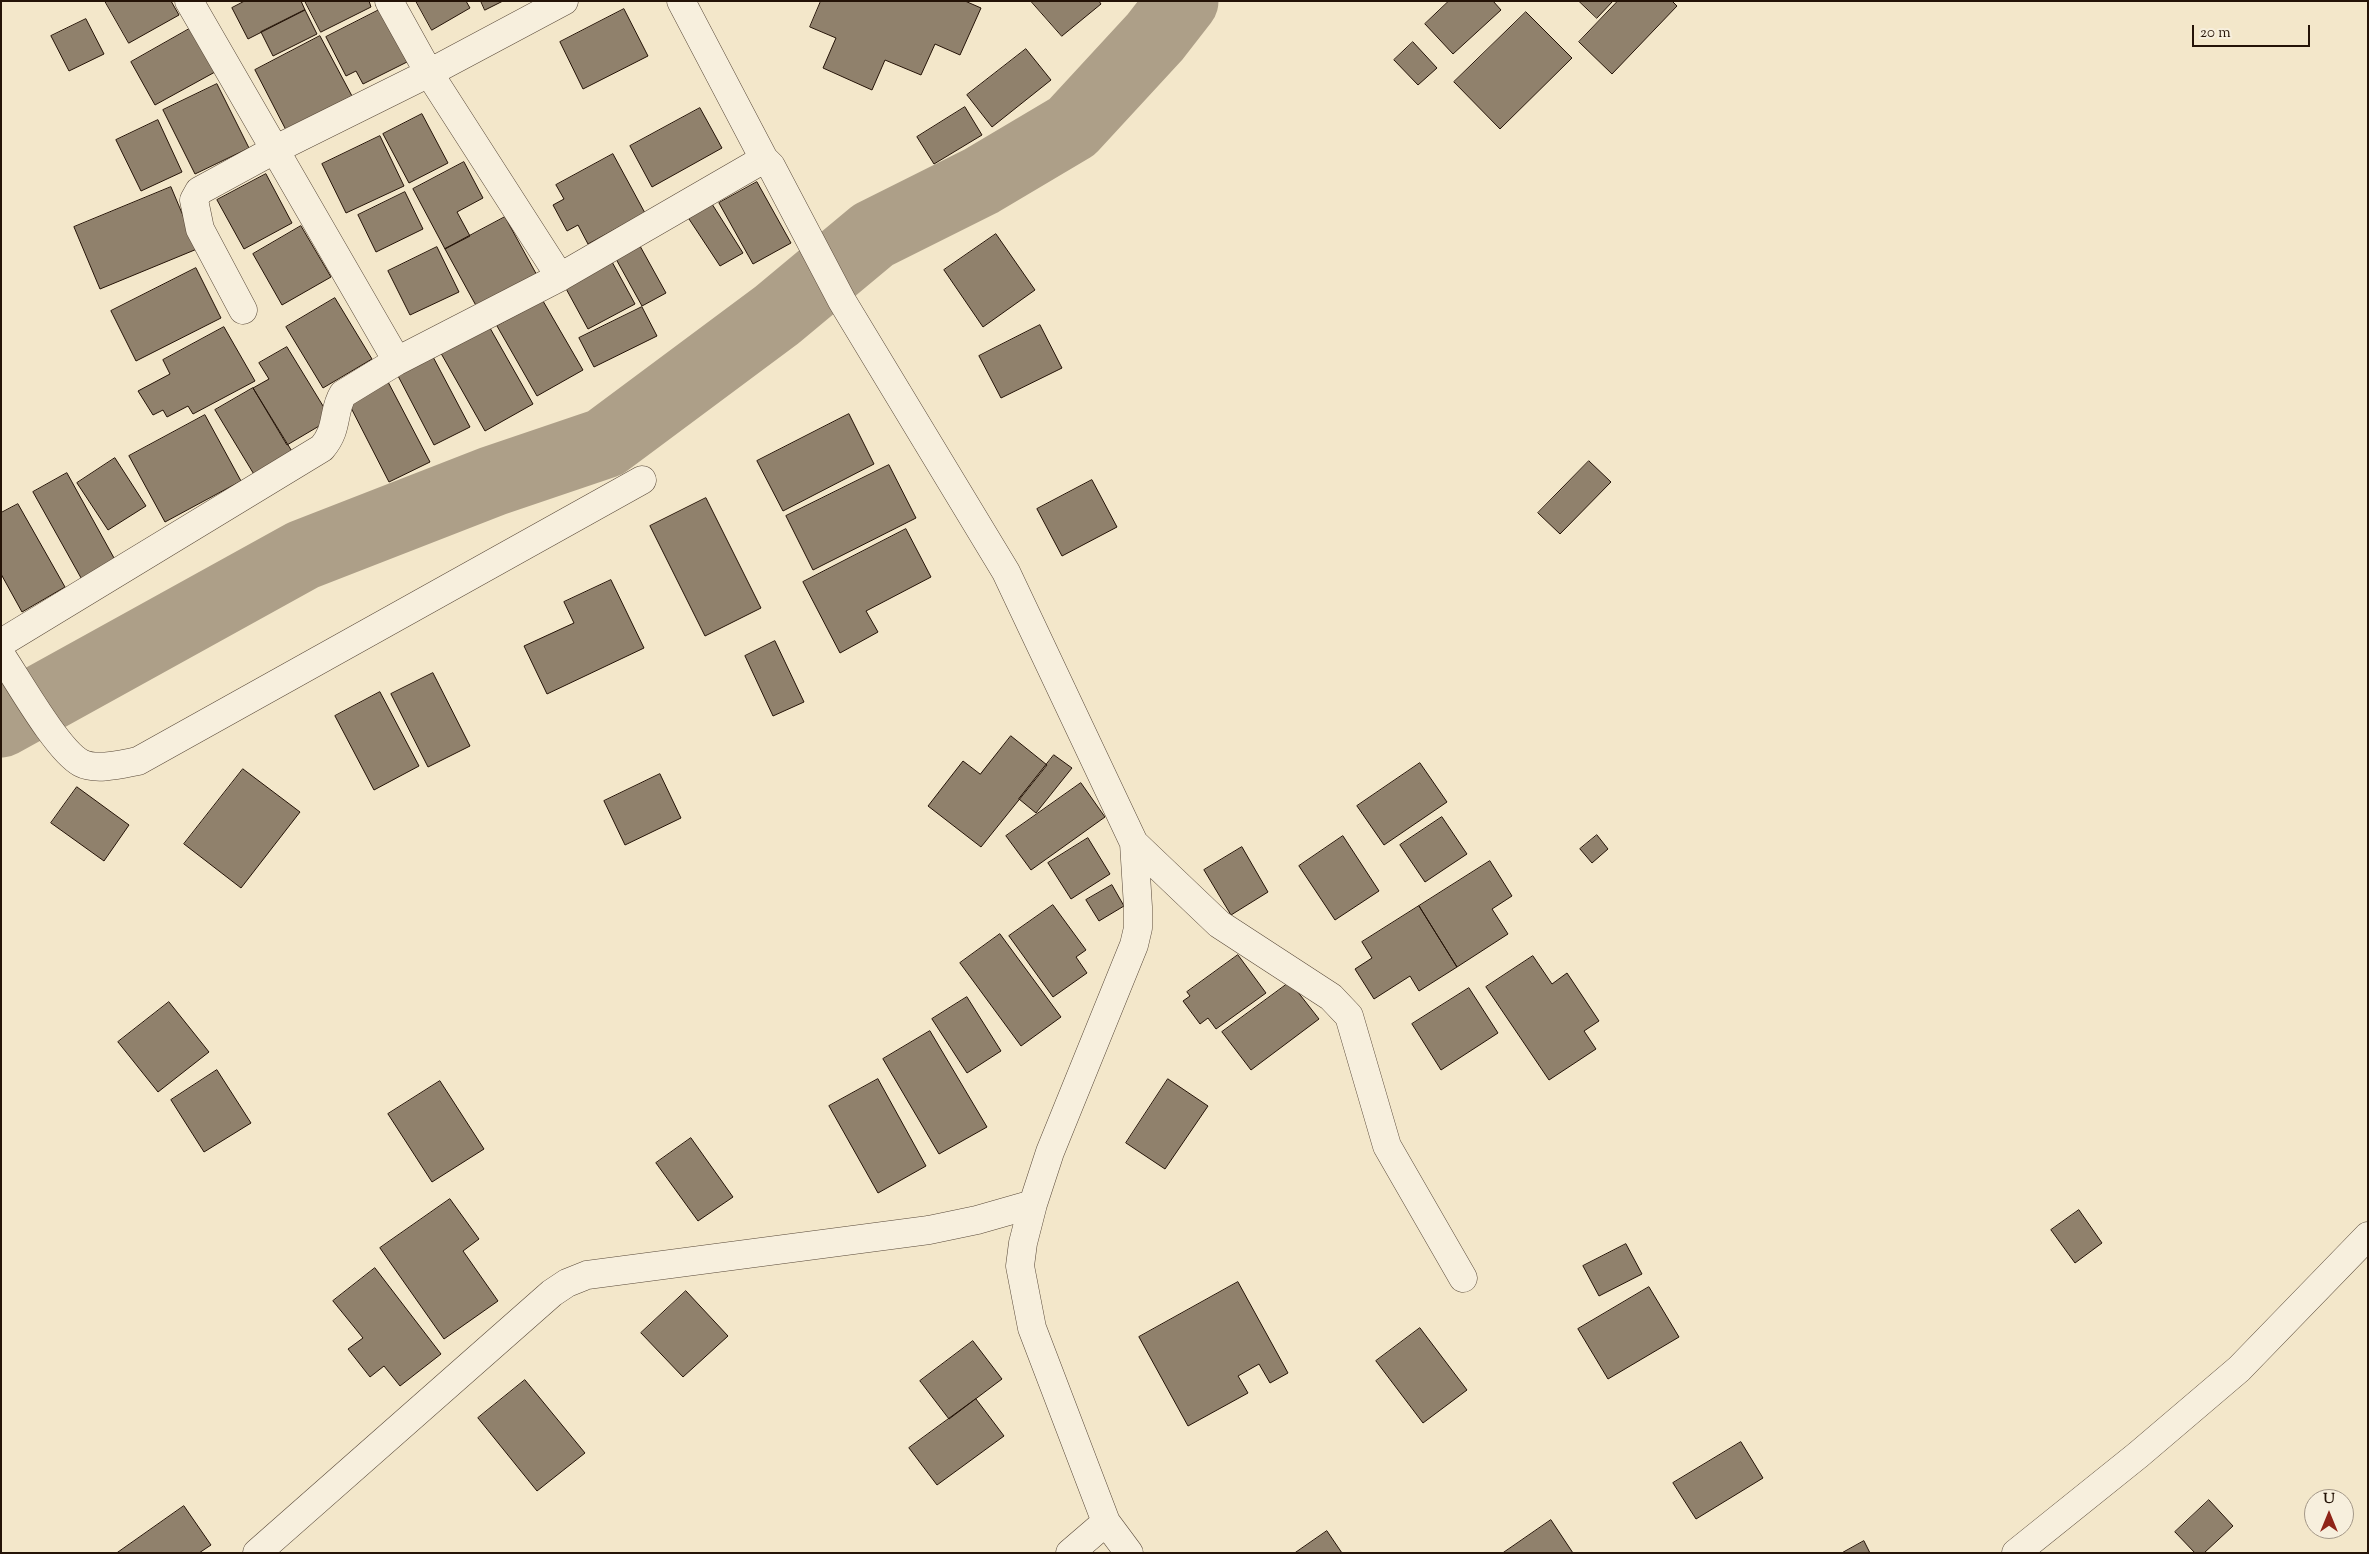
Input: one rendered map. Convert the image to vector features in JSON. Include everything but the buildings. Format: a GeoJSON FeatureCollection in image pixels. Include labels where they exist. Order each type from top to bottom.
{"type":"FeatureCollection","features":[{"type":"Feature","properties":{"kind":"street"},"geometry":{"type":"LineString","coordinates":[[189,1],[397,361]]}},
{"type":"Feature","properties":{"kind":"street"},"geometry":{"type":"LineString","coordinates":[[389,1],[429,73],[560,277]]}},
{"type":"Feature","properties":{"kind":"street"},"geometry":{"type":"LineString","coordinates":[[243,310],[200,229],[194,200],[199,191],[276,149],[429,73],[564,1]]}},
{"type":"Feature","properties":{"kind":"street"},"geometry":{"type":"LineString","coordinates":[[681,1],[764,159],[771,166],[842,301],[1006,572],[1134,844],[1219,924],[1342,1006],[1349,1016],[1387,1146],[1463,1278]]}},
{"type":"Feature","properties":{"kind":"street"},"geometry":{"type":"LineString","coordinates":[[1,643],[322,448],[331,437],[339,400],[343,394],[397,361],[560,277],[764,159]]}},
{"type":"Feature","properties":{"kind":"street"},"geometry":{"type":"LineString","coordinates":[[1,655],[57,740],[81,763],[108,767],[138,761],[642,480]]}},
{"type":"Feature","properties":{"kind":"street"},"geometry":{"type":"LineString","coordinates":[[1129,1553],[1106,1522],[1032,1328],[1020,1266],[1032,1204],[1050,1152],[1134,945],[1138,928],[1138,907],[1134,844]]}},
{"type":"Feature","properties":{"kind":"street"},"geometry":{"type":"LineString","coordinates":[[257,1553],[552,1293],[568,1283],[587,1275],[929,1230],[977,1220],[1032,1204]]}},
{"type":"Feature","properties":{"kind":"street"},"geometry":{"type":"LineString","coordinates":[[2016,1553],[2138,1455],[2239,1369],[2368,1236]]}},
{"type":"Feature","properties":{"kind":"street"},"geometry":{"type":"LineString","coordinates":[[1070,1553],[1106,1522]]}},
{"type":"Feature","properties":{"kind":"waterway"},"geometry":{"type":"LineString","coordinates":[[1,722],[303,555],[493,481],[605,443],[777,315],[873,235],[981,181],[1072,127],[1155,37],[1183,1]]}}]}
